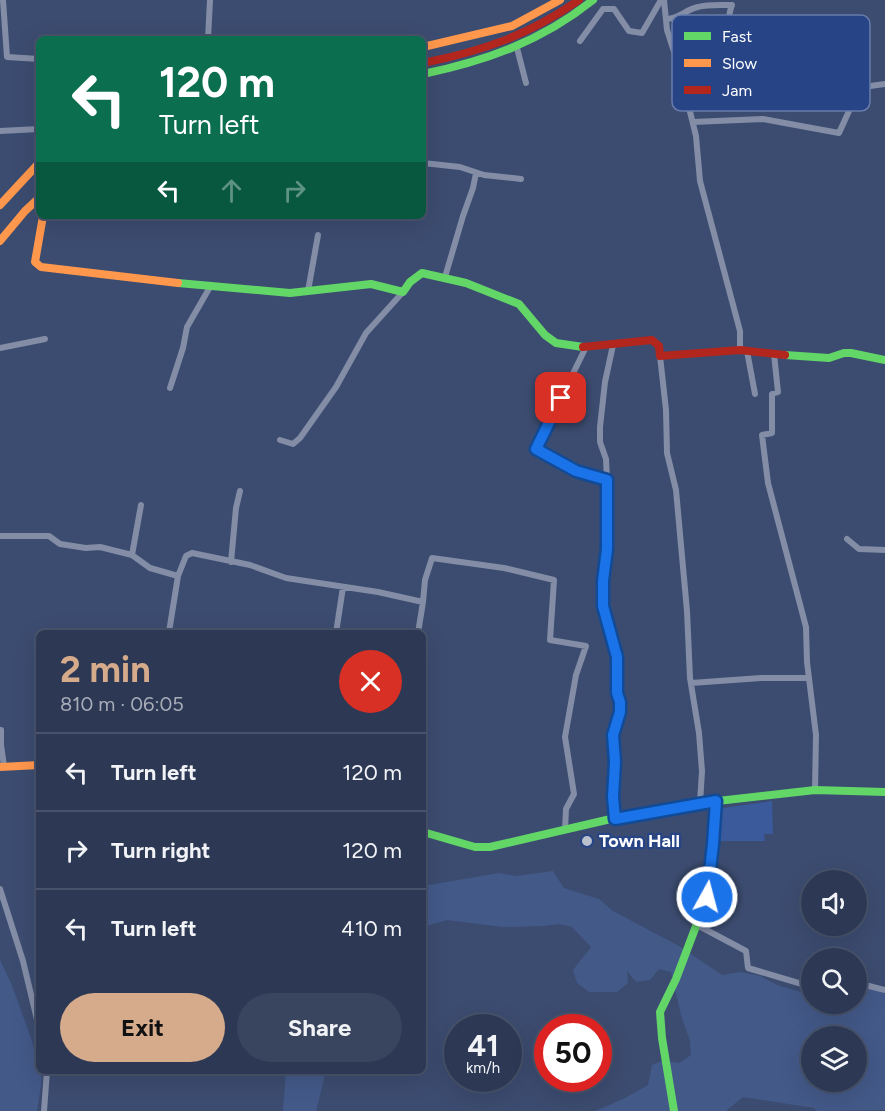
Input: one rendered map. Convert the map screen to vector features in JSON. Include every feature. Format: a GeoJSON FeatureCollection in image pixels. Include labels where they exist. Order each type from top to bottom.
{"type":"FeatureCollection","features":[{"type":"Feature","properties":{"kind":"main road"},"geometry":{"type":"LineString","coordinates":[[426,46],[512,26],[560,0]]}},
{"type":"Feature","properties":{"kind":"main road"},"geometry":{"type":"LineString","coordinates":[[426,62],[471,54],[497,46],[557,16],[579,0]]}},
{"type":"Feature","properties":{"kind":"main road"},"geometry":{"type":"LineString","coordinates":[[426,73],[481,61],[517,48],[565,22],[593,0]]}},
{"type":"Feature","properties":{"kind":"main road"},"geometry":{"type":"LineString","coordinates":[[0,206],[36,166]]}},
{"type":"Feature","properties":{"kind":"main road"},"geometry":{"type":"LineString","coordinates":[[0,241],[36,201]]}},
{"type":"Feature","properties":{"kind":"main road"},"geometry":{"type":"LineString","coordinates":[[42,219],[36,257],[37,266],[210,287],[290,293],[371,284],[404,291],[410,282],[422,273],[466,283],[519,304],[545,335],[556,344],[586,348],[652,340],[659,346],[660,356],[744,351],[829,358],[844,352],[851,352],[885,360]]}},
{"type":"Feature","properties":{"kind":"main road"},"geometry":{"type":"LineString","coordinates":[[2,766],[36,765]]}},
{"type":"Feature","properties":{"kind":"main road"},"geometry":{"type":"LineString","coordinates":[[426,833],[484,848],[700,803],[815,790],[885,792]]}},
{"type":"Feature","properties":{"kind":"main road"},"geometry":{"type":"LineString","coordinates":[[675,1111],[663,1046],[660,1012],[676,979],[707,897],[716,801]]}},
{"type":"Feature","properties":{"kind":"street"},"geometry":{"type":"LineString","coordinates":[[3,0],[8,57],[36,59]]}},
{"type":"Feature","properties":{"kind":"street"},"geometry":{"type":"LineString","coordinates":[[208,36],[210,0]]}},
{"type":"Feature","properties":{"kind":"street"},"geometry":{"type":"LineString","coordinates":[[662,0],[672,43]]}},
{"type":"Feature","properties":{"kind":"street"},"geometry":{"type":"LineString","coordinates":[[580,41],[603,9],[614,9],[629,31],[642,33],[662,0]]}},
{"type":"Feature","properties":{"kind":"street"},"geometry":{"type":"LineString","coordinates":[[681,15],[699,6],[732,5],[729,15]]}},
{"type":"Feature","properties":{"kind":"street"},"geometry":{"type":"LineString","coordinates":[[667,19],[672,18]]}},
{"type":"Feature","properties":{"kind":"street"},"geometry":{"type":"LineString","coordinates":[[517,48],[526,83]]}},
{"type":"Feature","properties":{"kind":"street"},"geometry":{"type":"LineString","coordinates":[[870,86],[885,84]]}},
{"type":"Feature","properties":{"kind":"street"},"geometry":{"type":"LineString","coordinates":[[690,111],[700,181],[755,394]]}},
{"type":"Feature","properties":{"kind":"street"},"geometry":{"type":"LineString","coordinates":[[693,122],[763,118],[840,133],[849,111]]}},
{"type":"Feature","properties":{"kind":"street"},"geometry":{"type":"LineString","coordinates":[[0,131],[36,129]]}},
{"type":"Feature","properties":{"kind":"street"},"geometry":{"type":"LineString","coordinates":[[426,163],[460,167],[476,173],[522,179]]}},
{"type":"Feature","properties":{"kind":"street"},"geometry":{"type":"LineString","coordinates":[[445,277],[476,173]]}},
{"type":"Feature","properties":{"kind":"street"},"geometry":{"type":"LineString","coordinates":[[308,291],[318,236]]}},
{"type":"Feature","properties":{"kind":"street"},"geometry":{"type":"LineString","coordinates":[[170,388],[187,327],[210,287]]}},
{"type":"Feature","properties":{"kind":"street"},"geometry":{"type":"LineString","coordinates":[[280,440],[293,444],[300,438],[336,387],[366,333],[404,291]]}},
{"type":"Feature","properties":{"kind":"street"},"geometry":{"type":"LineString","coordinates":[[0,348],[45,339]]}},
{"type":"Feature","properties":{"kind":"street"},"geometry":{"type":"LineString","coordinates":[[613,345],[605,382],[600,442],[606,459],[607,480],[607,549],[603,606],[617,657],[617,693],[620,702],[620,712],[613,735],[615,819]]}},
{"type":"Feature","properties":{"kind":"street"},"geometry":{"type":"LineString","coordinates":[[586,348],[536,449],[576,471],[607,480]]}},
{"type":"Feature","properties":{"kind":"street"},"geometry":{"type":"LineString","coordinates":[[774,354],[778,392],[772,394],[772,433],[762,435],[768,483],[804,617],[816,735],[815,790]]}},
{"type":"Feature","properties":{"kind":"street"},"geometry":{"type":"LineString","coordinates":[[660,356],[666,410],[667,453],[676,490],[691,683],[700,742],[702,771],[700,803]]}},
{"type":"Feature","properties":{"kind":"street"},"geometry":{"type":"LineString","coordinates":[[231,562],[236,508],[240,491]]}},
{"type":"Feature","properties":{"kind":"street"},"geometry":{"type":"LineString","coordinates":[[132,555],[141,505]]}},
{"type":"Feature","properties":{"kind":"street"},"geometry":{"type":"LineString","coordinates":[[0,536],[49,536],[60,544],[86,548],[100,547],[132,555],[150,568],[178,576]]}},
{"type":"Feature","properties":{"kind":"street"},"geometry":{"type":"LineString","coordinates":[[847,539],[859,549],[885,550]]}},
{"type":"Feature","properties":{"kind":"street"},"geometry":{"type":"LineString","coordinates":[[169,630],[178,576],[188,553],[250,565],[286,578],[378,592],[423,602]]}},
{"type":"Feature","properties":{"kind":"street"},"geometry":{"type":"LineString","coordinates":[[418,630],[425,580],[432,558],[504,568],[554,580],[550,640],[586,646],[576,675],[565,737],[574,794],[566,809],[565,830]]}},
{"type":"Feature","properties":{"kind":"street"},"geometry":{"type":"LineString","coordinates":[[336,630],[343,587]]}},
{"type":"Feature","properties":{"kind":"street"},"geometry":{"type":"LineString","coordinates":[[691,683],[762,678],[809,678]]}},
{"type":"Feature","properties":{"kind":"street"},"geometry":{"type":"LineString","coordinates":[[1,730],[2,766]]}},
{"type":"Feature","properties":{"kind":"street"},"geometry":{"type":"LineString","coordinates":[[0,889],[23,961],[36,1015]]}},
{"type":"Feature","properties":{"kind":"street"},"geometry":{"type":"LineString","coordinates":[[697,925],[746,951],[748,968],[801,984]]}},
{"type":"Feature","properties":{"kind":"street"},"geometry":{"type":"LineString","coordinates":[[867,986],[885,990]]}},
{"type":"Feature","properties":{"kind":"street"},"geometry":{"type":"LineString","coordinates":[[44,1111],[47,1074]]}},
{"type":"Feature","properties":{"kind":"shaded area"},"geometry":{"type":"Polygon","coordinates":[[[772,801],[773,834],[764,834],[765,841],[718,841],[716,809],[772,801]]]}},
{"type":"Feature","properties":{"kind":"shaded area"},"geometry":{"type":"Polygon","coordinates":[[[553,871],[564,888],[599,899],[613,911],[679,946],[722,975],[741,972],[760,976],[777,985],[801,992],[801,1014],[867,1014],[867,990],[885,994],[885,1110],[816,1111],[814,1108],[743,1097],[726,1111],[595,1111],[648,1085],[652,1065],[664,1060],[679,1063],[691,1055],[690,1041],[671,972],[659,969],[650,980],[636,982],[627,971],[628,983],[617,992],[589,992],[577,983],[573,970],[591,947],[572,927],[559,924],[503,927],[447,920],[426,926],[426,885],[499,873],[516,876],[553,871]]]}},
{"type":"Feature","properties":{"kind":"shaded area"},"geometry":{"type":"Polygon","coordinates":[[[0,960],[31,1038],[36,1057],[36,1074],[41,1074],[42,1079],[37,1111],[0,1111],[0,960]]]}},
{"type":"Feature","properties":{"kind":"shaded area"},"geometry":{"type":"Polygon","coordinates":[[[286,1074],[325,1074],[316,1111],[283,1111],[286,1074]]]}},
{"type":"Feature","properties":{"kind":"traffic: fast"},"geometry":{"type":"LineString","coordinates":[[426,73],[469,63],[512,48],[554,27],[593,0]]}},
{"type":"Feature","properties":{"kind":"traffic: fast"},"geometry":{"type":"LineString","coordinates":[[178,283],[290,293],[371,284],[403,292],[410,282],[422,273],[466,283],[519,304],[545,335],[556,343],[583,347]]}},
{"type":"Feature","properties":{"kind":"traffic: fast"},"geometry":{"type":"LineString","coordinates":[[785,355],[829,358],[851,353],[885,360]]}},
{"type":"Feature","properties":{"kind":"traffic: fast"},"geometry":{"type":"LineString","coordinates":[[426,833],[475,847],[490,847],[615,818],[700,803],[815,790],[885,792]]}},
{"type":"Feature","properties":{"kind":"traffic: fast"},"geometry":{"type":"LineString","coordinates":[[674,1111],[660,1012],[676,979],[707,897],[716,801]]}},
{"type":"Feature","properties":{"kind":"traffic: slow"},"geometry":{"type":"LineString","coordinates":[[426,46],[512,26],[560,0]]}},
{"type":"Feature","properties":{"kind":"traffic: slow"},"geometry":{"type":"LineString","coordinates":[[0,205],[36,166]]}},
{"type":"Feature","properties":{"kind":"traffic: slow"},"geometry":{"type":"LineString","coordinates":[[0,241],[36,201]]}},
{"type":"Feature","properties":{"kind":"traffic: slow"},"geometry":{"type":"LineString","coordinates":[[42,219],[35,262],[41,267],[178,283]]}},
{"type":"Feature","properties":{"kind":"traffic: slow"},"geometry":{"type":"LineString","coordinates":[[0,767],[36,765]]}},
{"type":"Feature","properties":{"kind":"traffic: jam"},"geometry":{"type":"LineString","coordinates":[[426,62],[466,53],[505,40],[542,23],[579,0]]}},
{"type":"Feature","properties":{"kind":"traffic: jam"},"geometry":{"type":"LineString","coordinates":[[583,347],[652,340],[659,346],[660,356],[740,350],[785,355]]}},
{"type":"Feature","properties":{"kind":"place","name":"Town Hall"},"geometry":{"type":"Point","coordinates":[587,841]}},
{"type":"Feature","properties":{"kind":"route"},"geometry":{"type":"LineString","coordinates":[[561,398],[536,449],[576,471],[607,480],[607,549],[603,606],[617,657],[617,693],[620,702],[620,712],[613,735],[615,819],[716,801],[707,897]]}}]}
